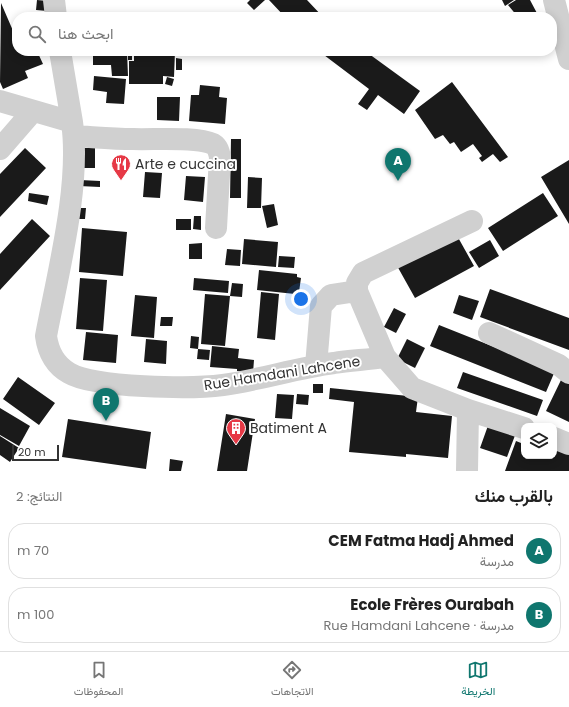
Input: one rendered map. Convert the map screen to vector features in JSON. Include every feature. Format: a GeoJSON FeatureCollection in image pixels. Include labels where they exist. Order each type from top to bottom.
{"type":"FeatureCollection","features":[{"type":"Feature","properties":{"kind":"street"},"geometry":{"type":"LineString","coordinates":[[54,0],[55,12]]}},
{"type":"Feature","properties":{"kind":"street"},"geometry":{"type":"LineString","coordinates":[[559,3],[569,59]]}},
{"type":"Feature","properties":{"kind":"street","name":"Rue Hamdani Lahcene"},"geometry":{"type":"LineString","coordinates":[[61,56],[73,129],[71,184],[67,221],[46,336],[48,350],[57,362],[69,373],[88,380],[175,387],[223,385],[316,366],[385,357]]}},
{"type":"Feature","properties":{"kind":"street"},"geometry":{"type":"LineString","coordinates":[[0,102],[33,111],[73,129],[134,139],[201,141],[213,144],[219,150],[220,157],[216,228]]}},
{"type":"Feature","properties":{"kind":"street"},"geometry":{"type":"LineString","coordinates":[[0,149],[33,111]]}},
{"type":"Feature","properties":{"kind":"street"},"geometry":{"type":"LineString","coordinates":[[472,221],[372,268],[363,274],[358,283],[357,291],[385,357],[412,388],[468,410],[521,427]]}},
{"type":"Feature","properties":{"kind":"street"},"geometry":{"type":"LineString","coordinates":[[316,366],[320,306],[331,295],[357,291]]}},
{"type":"Feature","properties":{"kind":"street"},"geometry":{"type":"LineString","coordinates":[[489,333],[559,366],[569,373]]}},
{"type":"Feature","properties":{"kind":"street"},"geometry":{"type":"LineString","coordinates":[[467,471],[468,410]]}},
{"type":"Feature","properties":{"kind":"street"},"geometry":{"type":"LineString","coordinates":[[557,439],[569,444]]}},
{"type":"Feature","properties":{"kind":"building"},"geometry":{"type":"Polygon","coordinates":[[[37,0],[48,1],[47,11],[36,10],[37,0]]]}},
{"type":"Feature","properties":{"kind":"building"},"geometry":{"type":"Polygon","coordinates":[[[250,0],[265,0],[254,10],[247,3],[250,0]]]}},
{"type":"Feature","properties":{"kind":"building"},"geometry":{"type":"Polygon","coordinates":[[[269,0],[307,0],[318,12],[280,12],[269,0]]]}},
{"type":"Feature","properties":{"kind":"building"},"geometry":{"type":"Polygon","coordinates":[[[502,0],[514,0],[505,6],[502,0]]]}},
{"type":"Feature","properties":{"kind":"building"},"geometry":{"type":"Polygon","coordinates":[[[516,0],[530,0],[536,12],[514,12],[508,5],[516,0]]]}},
{"type":"Feature","properties":{"kind":"building"},"geometry":{"type":"Polygon","coordinates":[[[1,3],[12,28],[12,56],[39,56],[43,64],[25,71],[28,78],[3,89],[0,82],[1,3]]]}},
{"type":"Feature","properties":{"kind":"building"},"geometry":{"type":"Polygon","coordinates":[[[93,56],[127,56],[128,76],[112,76],[111,65],[93,65],[93,56]]]}},
{"type":"Feature","properties":{"kind":"building"},"geometry":{"type":"Polygon","coordinates":[[[128,56],[132,56],[132,60],[128,60],[128,56]]]}},
{"type":"Feature","properties":{"kind":"building"},"geometry":{"type":"Polygon","coordinates":[[[134,56],[175,56],[174,77],[163,76],[163,84],[129,84],[129,61],[134,61],[134,56]]]}},
{"type":"Feature","properties":{"kind":"building"},"geometry":{"type":"Polygon","coordinates":[[[325,56],[372,56],[420,91],[404,114],[378,95],[367,110],[358,104],[369,89],[325,56]]]}},
{"type":"Feature","properties":{"kind":"building"},"geometry":{"type":"Polygon","coordinates":[[[176,58],[182,59],[182,70],[176,70],[176,58]]]}},
{"type":"Feature","properties":{"kind":"building"},"geometry":{"type":"Polygon","coordinates":[[[94,76],[126,79],[124,104],[106,103],[107,92],[93,90],[94,76]]]}},
{"type":"Feature","properties":{"kind":"building"},"geometry":{"type":"Polygon","coordinates":[[[167,77],[174,79],[172,86],[165,84],[167,77]]]}},
{"type":"Feature","properties":{"kind":"building"},"geometry":{"type":"Polygon","coordinates":[[[452,82],[508,157],[500,162],[493,154],[482,162],[479,158],[482,156],[473,144],[461,152],[454,142],[450,144],[443,135],[435,139],[415,110],[452,82]]]}},
{"type":"Feature","properties":{"kind":"building"},"geometry":{"type":"Polygon","coordinates":[[[200,85],[220,87],[219,97],[227,98],[225,124],[189,121],[191,95],[199,95],[200,85]]]}},
{"type":"Feature","properties":{"kind":"building"},"geometry":{"type":"Polygon","coordinates":[[[157,97],[180,97],[179,121],[157,120],[157,97]]]}},
{"type":"Feature","properties":{"kind":"building"},"geometry":{"type":"Polygon","coordinates":[[[231,139],[241,139],[241,198],[230,198],[231,139]]]}},
{"type":"Feature","properties":{"kind":"building"},"geometry":{"type":"Polygon","coordinates":[[[25,148],[46,168],[0,217],[0,174],[25,148]]]}},
{"type":"Feature","properties":{"kind":"building"},"geometry":{"type":"Polygon","coordinates":[[[82,148],[95,148],[95,168],[81,168],[82,148]]]}},
{"type":"Feature","properties":{"kind":"building"},"geometry":{"type":"Polygon","coordinates":[[[569,160],[569,224],[541,177],[569,160]]]}},
{"type":"Feature","properties":{"kind":"building"},"geometry":{"type":"Polygon","coordinates":[[[145,172],[162,173],[160,198],[143,197],[145,172]]]}},
{"type":"Feature","properties":{"kind":"building"},"geometry":{"type":"Polygon","coordinates":[[[186,176],[205,177],[203,202],[184,200],[186,176]]]}},
{"type":"Feature","properties":{"kind":"building"},"geometry":{"type":"Polygon","coordinates":[[[248,177],[262,178],[261,208],[247,208],[248,177]]]}},
{"type":"Feature","properties":{"kind":"building"},"geometry":{"type":"Polygon","coordinates":[[[80,180],[100,181],[100,187],[79,186],[80,180]]]}},
{"type":"Feature","properties":{"kind":"building"},"geometry":{"type":"Polygon","coordinates":[[[29,193],[49,196],[47,205],[28,201],[29,193]]]}},
{"type":"Feature","properties":{"kind":"building"},"geometry":{"type":"Polygon","coordinates":[[[543,193],[558,216],[503,251],[488,228],[543,193]]]}},
{"type":"Feature","properties":{"kind":"building"},"geometry":{"type":"Polygon","coordinates":[[[274,204],[278,225],[267,228],[262,206],[274,204]]]}},
{"type":"Feature","properties":{"kind":"building"},"geometry":{"type":"Polygon","coordinates":[[[74,208],[86,208],[85,219],[73,219],[74,208]]]}},
{"type":"Feature","properties":{"kind":"building"},"geometry":{"type":"Polygon","coordinates":[[[194,216],[201,216],[201,230],[193,229],[194,216]]]}},
{"type":"Feature","properties":{"kind":"building"},"geometry":{"type":"Polygon","coordinates":[[[32,219],[50,236],[0,290],[0,254],[32,219]]]}},
{"type":"Feature","properties":{"kind":"building"},"geometry":{"type":"Polygon","coordinates":[[[176,219],[191,219],[191,230],[176,230],[176,219]]]}},
{"type":"Feature","properties":{"kind":"building"},"geometry":{"type":"Polygon","coordinates":[[[82,228],[127,232],[123,276],[79,272],[82,228]]]}},
{"type":"Feature","properties":{"kind":"building"},"geometry":{"type":"Polygon","coordinates":[[[455,232],[474,266],[415,298],[396,264],[455,232]]]}},
{"type":"Feature","properties":{"kind":"building"},"geometry":{"type":"Polygon","coordinates":[[[244,239],[278,242],[276,267],[242,264],[244,239]]]}},
{"type":"Feature","properties":{"kind":"building"},"geometry":{"type":"Polygon","coordinates":[[[490,240],[499,256],[479,268],[469,252],[490,240]]]}},
{"type":"Feature","properties":{"kind":"building"},"geometry":{"type":"Polygon","coordinates":[[[202,243],[202,259],[189,259],[189,244],[202,243]]]}},
{"type":"Feature","properties":{"kind":"building"},"geometry":{"type":"Polygon","coordinates":[[[227,249],[241,250],[240,266],[225,265],[227,249]]]}},
{"type":"Feature","properties":{"kind":"building"},"geometry":{"type":"Polygon","coordinates":[[[279,256],[295,257],[294,268],[278,267],[279,256]]]}},
{"type":"Feature","properties":{"kind":"building"},"geometry":{"type":"Polygon","coordinates":[[[259,270],[297,274],[297,277],[301,278],[299,292],[295,292],[295,294],[257,290],[259,270]]]}},
{"type":"Feature","properties":{"kind":"building"},"geometry":{"type":"Polygon","coordinates":[[[80,278],[107,280],[103,331],[76,329],[80,278]]]}},
{"type":"Feature","properties":{"kind":"building"},"geometry":{"type":"Polygon","coordinates":[[[194,278],[229,281],[228,293],[193,290],[194,278]]]}},
{"type":"Feature","properties":{"kind":"building"},"geometry":{"type":"Polygon","coordinates":[[[232,283],[243,284],[242,297],[230,296],[232,283]]]}},
{"type":"Feature","properties":{"kind":"building"},"geometry":{"type":"Polygon","coordinates":[[[490,289],[569,318],[569,350],[480,317],[490,289]]]}},
{"type":"Feature","properties":{"kind":"building"},"geometry":{"type":"Polygon","coordinates":[[[261,292],[279,294],[275,340],[257,338],[261,292]]]}},
{"type":"Feature","properties":{"kind":"building"},"geometry":{"type":"Polygon","coordinates":[[[205,294],[230,296],[225,346],[201,344],[205,294]]]}},
{"type":"Feature","properties":{"kind":"building"},"geometry":{"type":"Polygon","coordinates":[[[135,295],[157,297],[154,338],[131,336],[135,295]]]}},
{"type":"Feature","properties":{"kind":"building"},"geometry":{"type":"Polygon","coordinates":[[[459,295],[479,301],[472,320],[453,313],[459,295]]]}},
{"type":"Feature","properties":{"kind":"building"},"geometry":{"type":"Polygon","coordinates":[[[394,308],[406,314],[396,333],[384,327],[394,308]]]}},
{"type":"Feature","properties":{"kind":"building"},"geometry":{"type":"Polygon","coordinates":[[[161,317],[173,317],[172,326],[160,326],[161,317]]]}},
{"type":"Feature","properties":{"kind":"building"},"geometry":{"type":"Polygon","coordinates":[[[439,325],[555,371],[546,392],[430,346],[439,325]]]}},
{"type":"Feature","properties":{"kind":"building"},"geometry":{"type":"Polygon","coordinates":[[[86,332],[118,335],[116,363],[83,360],[86,332]]]}},
{"type":"Feature","properties":{"kind":"building"},"geometry":{"type":"Polygon","coordinates":[[[191,336],[199,337],[198,349],[190,348],[191,336]]]}},
{"type":"Feature","properties":{"kind":"building"},"geometry":{"type":"Polygon","coordinates":[[[146,339],[167,341],[166,364],[144,362],[146,339]]]}},
{"type":"Feature","properties":{"kind":"building"},"geometry":{"type":"Polygon","coordinates":[[[407,339],[425,348],[415,368],[397,359],[407,339]]]}},
{"type":"Feature","properties":{"kind":"building"},"geometry":{"type":"Polygon","coordinates":[[[212,346],[239,349],[238,358],[254,360],[253,373],[237,371],[237,369],[210,367],[212,346]]]}},
{"type":"Feature","properties":{"kind":"building"},"geometry":{"type":"Polygon","coordinates":[[[198,349],[210,350],[209,360],[197,359],[198,349]]]}},
{"type":"Feature","properties":{"kind":"building"},"geometry":{"type":"Polygon","coordinates":[[[463,372],[543,400],[537,416],[457,388],[463,372]]]}},
{"type":"Feature","properties":{"kind":"building"},"geometry":{"type":"Polygon","coordinates":[[[18,377],[55,403],[39,425],[3,399],[18,377]]]}},
{"type":"Feature","properties":{"kind":"building"},"geometry":{"type":"Polygon","coordinates":[[[561,380],[569,384],[569,422],[546,411],[561,380]]]}},
{"type":"Feature","properties":{"kind":"building"},"geometry":{"type":"Polygon","coordinates":[[[313,384],[323,384],[323,393],[313,393],[313,384]]]}},
{"type":"Feature","properties":{"kind":"building"},"geometry":{"type":"Polygon","coordinates":[[[330,388],[418,397],[416,412],[452,416],[448,458],[406,454],[406,457],[349,452],[354,402],[329,399],[330,388]]]}},
{"type":"Feature","properties":{"kind":"building"},"geometry":{"type":"Polygon","coordinates":[[[277,394],[294,395],[292,419],[275,418],[277,394]]]}},
{"type":"Feature","properties":{"kind":"building"},"geometry":{"type":"Polygon","coordinates":[[[297,394],[309,395],[308,405],[296,404],[297,394]]]}},
{"type":"Feature","properties":{"kind":"building"},"geometry":{"type":"Polygon","coordinates":[[[0,408],[30,426],[19,446],[0,435],[0,408]]]}},
{"type":"Feature","properties":{"kind":"building","name":"Batiment A"},"geometry":{"type":"Polygon","coordinates":[[[226,414],[255,419],[247,471],[217,471],[226,414]]]}},
{"type":"Feature","properties":{"kind":"building"},"geometry":{"type":"Polygon","coordinates":[[[68,419],[151,432],[146,469],[62,457],[68,419]]]}},
{"type":"Feature","properties":{"kind":"building"},"geometry":{"type":"Polygon","coordinates":[[[490,420],[517,430],[507,457],[480,448],[490,420]]]}},
{"type":"Feature","properties":{"kind":"building"},"geometry":{"type":"Polygon","coordinates":[[[0,436],[19,448],[10,462],[0,455],[0,436]]]}},
{"type":"Feature","properties":{"kind":"building"},"geometry":{"type":"Polygon","coordinates":[[[516,441],[521,443],[521,459],[557,459],[557,443],[569,448],[569,471],[505,471],[516,441]]]}},
{"type":"Feature","properties":{"kind":"building"},"geometry":{"type":"Polygon","coordinates":[[[170,459],[183,461],[181,471],[169,471],[170,459]]]}},
{"type":"Feature","properties":{"kind":"place","name":"Arte e cuccina"},"geometry":{"type":"Point","coordinates":[121,181]}},
{"type":"Feature","properties":{"kind":"place","name":"CEM Fatma Hadj Ahmed"},"geometry":{"type":"Point","coordinates":[398,181]}},
{"type":"Feature","properties":{"kind":"place","name":"Ecole Frères Ourabah"},"geometry":{"type":"Point","coordinates":[106,421]}},
{"type":"Feature","properties":{"kind":"place","name":"Batiment A"},"geometry":{"type":"Point","coordinates":[236,445]}}]}
